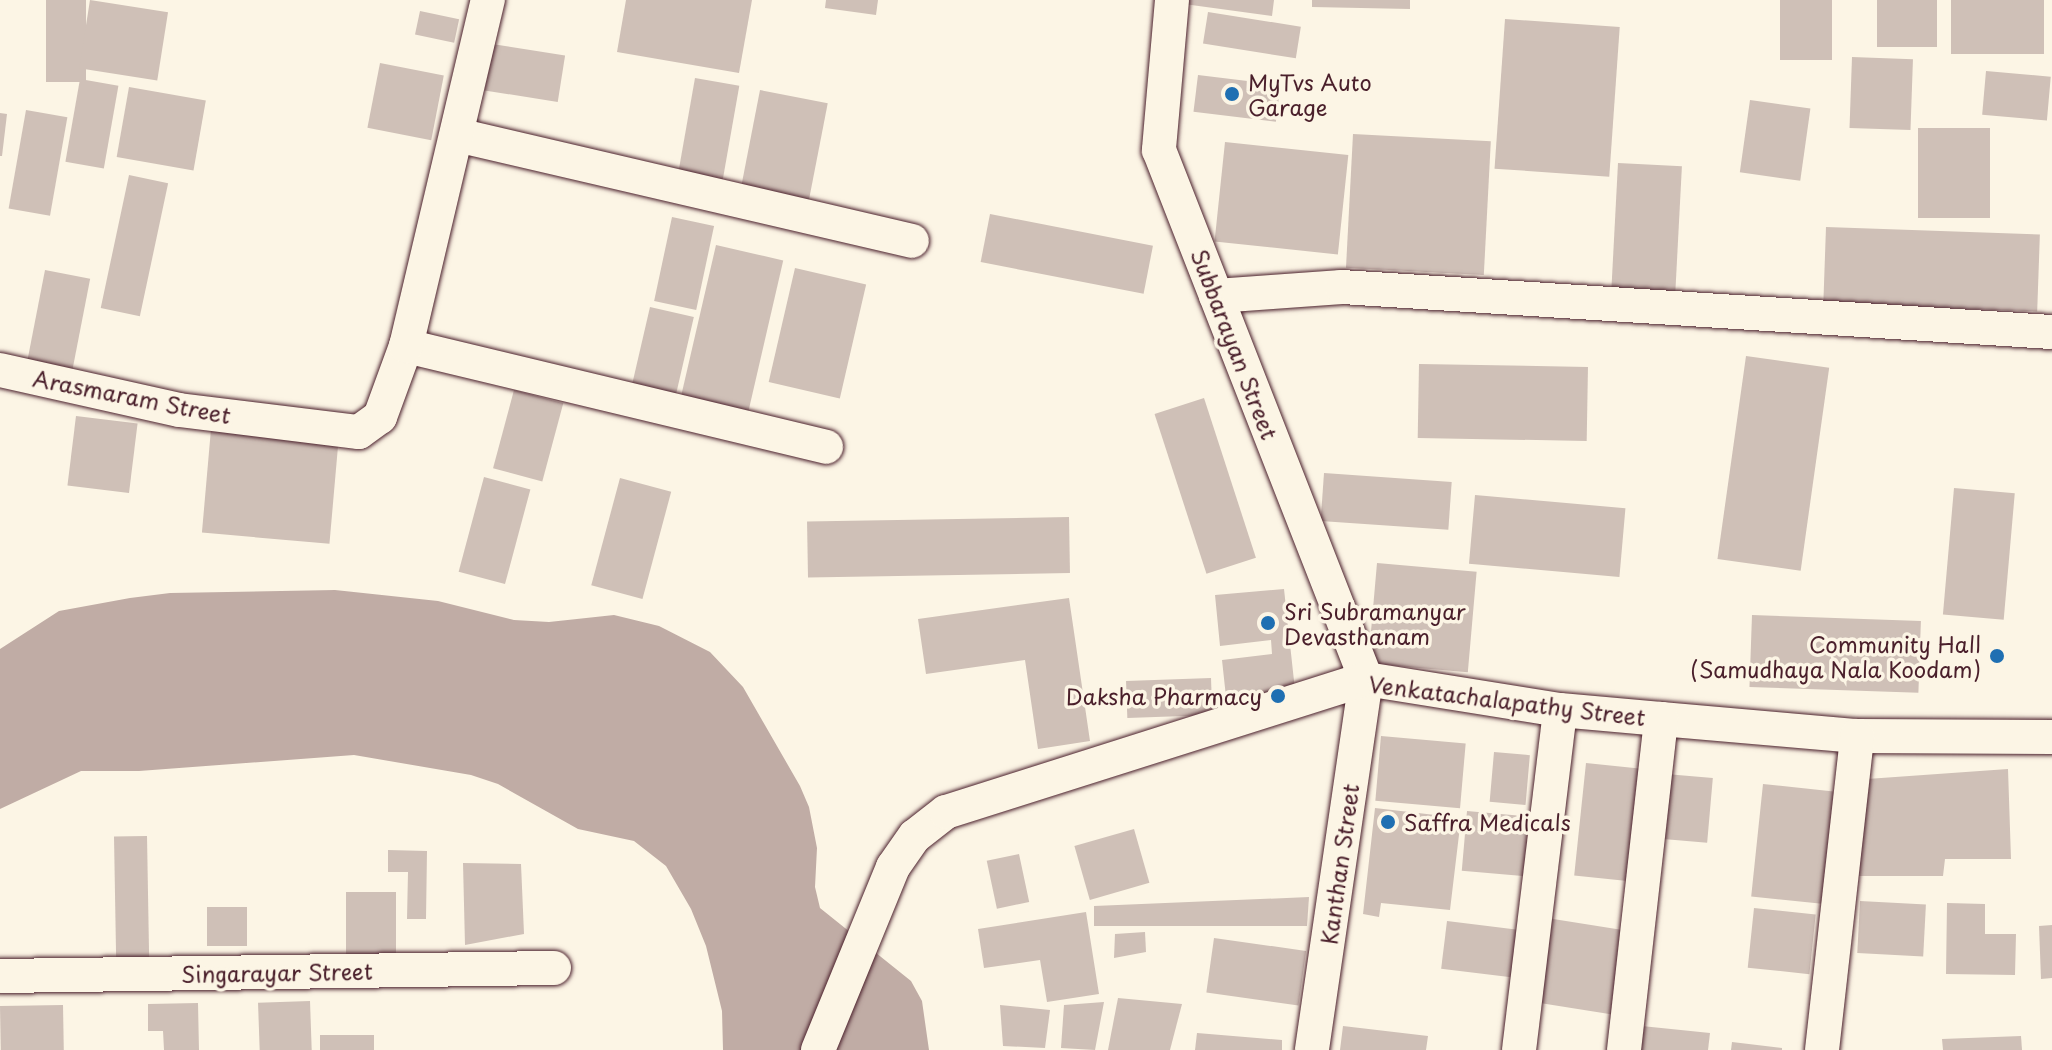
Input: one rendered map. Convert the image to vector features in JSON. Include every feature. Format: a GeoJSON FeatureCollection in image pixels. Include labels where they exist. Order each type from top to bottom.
{"type":"FeatureCollection","features":[{"type":"Feature","properties":{"kind":"street"},"geometry":{"type":"LineString","coordinates":[[488,0],[406,346],[826,447]]}},
{"type":"Feature","properties":{"kind":"street","name":"Subbarayan Street"},"geometry":{"type":"LineString","coordinates":[[1172,0],[1159,150],[1366,679]]}},
{"type":"Feature","properties":{"kind":"street"},"geometry":{"type":"LineString","coordinates":[[457,135],[912,241]]}},
{"type":"Feature","properties":{"kind":"street"},"geometry":{"type":"LineString","coordinates":[[1216,296],[1342,287],[2052,332]]}},
{"type":"Feature","properties":{"kind":"street","name":"Arasmaram Street"},"geometry":{"type":"LineString","coordinates":[[0,370],[179,410],[359,432],[380,417],[406,346]]}},
{"type":"Feature","properties":{"kind":"street","name":"Venkatachalapathy Street"},"geometry":{"type":"LineString","coordinates":[[818,1050],[893,867],[915,836],[936,819],[969,802],[1013,792],[1366,679],[1560,710],[1857,736],[2052,737]]}},
{"type":"Feature","properties":{"kind":"street","name":"Kanthan Street"},"geometry":{"type":"LineString","coordinates":[[1312,1050],[1366,679]]}},
{"type":"Feature","properties":{"kind":"street"},"geometry":{"type":"LineString","coordinates":[[1519,1050],[1560,710]]}},
{"type":"Feature","properties":{"kind":"street"},"geometry":{"type":"LineString","coordinates":[[1624,1050],[1661,719]]}},
{"type":"Feature","properties":{"kind":"street"},"geometry":{"type":"LineString","coordinates":[[1822,1050],[1857,736]]}},
{"type":"Feature","properties":{"kind":"street","name":"Singarayar Street"},"geometry":{"type":"LineString","coordinates":[[0,976],[554,968]]}},
{"type":"Feature","properties":{"kind":"shaded area"},"geometry":{"type":"Polygon","coordinates":[[[335,590],[438,601],[514,620],[549,622],[614,615],[659,626],[710,652],[743,687],[800,786],[809,807],[817,848],[815,887],[820,908],[911,981],[922,1001],[929,1050],[723,1050],[722,1011],[706,946],[691,909],[666,866],[634,841],[578,829],[498,784],[471,775],[354,755],[139,771],[81,771],[0,809],[0,649],[59,611],[130,598],[170,593],[335,590]]]}},
{"type":"Feature","properties":{"kind":"building"},"geometry":{"type":"Polygon","coordinates":[[[46,0],[86,0],[86,82],[46,82],[46,0]]]}},
{"type":"Feature","properties":{"kind":"building"},"geometry":{"type":"Polygon","coordinates":[[[90,0],[168,12],[157,81],[79,68],[90,0]]]}},
{"type":"Feature","properties":{"kind":"building"},"geometry":{"type":"Polygon","coordinates":[[[626,0],[752,0],[739,73],[617,52],[626,0]]]}},
{"type":"Feature","properties":{"kind":"building"},"geometry":{"type":"Polygon","coordinates":[[[826,0],[878,0],[876,15],[825,8],[826,0]]]}},
{"type":"Feature","properties":{"kind":"building"},"geometry":{"type":"Polygon","coordinates":[[[1184,0],[1274,0],[1272,16],[1184,4],[1184,0]]]}},
{"type":"Feature","properties":{"kind":"building"},"geometry":{"type":"Polygon","coordinates":[[[1312,0],[1410,0],[1410,9],[1312,7],[1312,0]]]}},
{"type":"Feature","properties":{"kind":"building"},"geometry":{"type":"Polygon","coordinates":[[[1780,0],[1832,0],[1832,60],[1780,60],[1780,0]]]}},
{"type":"Feature","properties":{"kind":"building"},"geometry":{"type":"Polygon","coordinates":[[[1877,0],[1937,0],[1937,47],[1877,47],[1877,0]]]}},
{"type":"Feature","properties":{"kind":"building"},"geometry":{"type":"Polygon","coordinates":[[[1951,0],[2044,0],[2044,54],[1951,54],[1951,0]]]}},
{"type":"Feature","properties":{"kind":"building"},"geometry":{"type":"Polygon","coordinates":[[[420,11],[459,19],[454,43],[415,34],[420,11]]]}},
{"type":"Feature","properties":{"kind":"building"},"geometry":{"type":"Polygon","coordinates":[[[1208,12],[1301,27],[1296,58],[1203,44],[1208,12]]]}},
{"type":"Feature","properties":{"kind":"building"},"geometry":{"type":"Polygon","coordinates":[[[1505,19],[1620,27],[1609,177],[1495,169],[1505,19]]]}},
{"type":"Feature","properties":{"kind":"building"},"geometry":{"type":"Polygon","coordinates":[[[492,44],[565,56],[558,102],[485,90],[492,44]]]}},
{"type":"Feature","properties":{"kind":"building"},"geometry":{"type":"Polygon","coordinates":[[[1852,57],[1913,59],[1910,130],[1850,128],[1852,57]]]}},
{"type":"Feature","properties":{"kind":"building"},"geometry":{"type":"Polygon","coordinates":[[[380,63],[444,75],[431,140],[367,128],[380,63]]]}},
{"type":"Feature","properties":{"kind":"building"},"geometry":{"type":"Polygon","coordinates":[[[1986,71],[2051,77],[2047,120],[1982,115],[1986,71]]]}},
{"type":"Feature","properties":{"kind":"building"},"geometry":{"type":"Polygon","coordinates":[[[1198,75],[1280,85],[1276,122],[1193,112],[1198,75]]]}},
{"type":"Feature","properties":{"kind":"building"},"geometry":{"type":"Polygon","coordinates":[[[695,78],[739,86],[722,182],[678,175],[695,78]]]}},
{"type":"Feature","properties":{"kind":"building"},"geometry":{"type":"Polygon","coordinates":[[[80,79],[118,86],[104,168],[65,162],[80,79]]]}},
{"type":"Feature","properties":{"kind":"building"},"geometry":{"type":"Polygon","coordinates":[[[129,87],[206,101],[193,170],[117,157],[129,87]]]}},
{"type":"Feature","properties":{"kind":"building"},"geometry":{"type":"Polygon","coordinates":[[[760,90],[828,103],[807,209],[739,196],[760,90]]]}},
{"type":"Feature","properties":{"kind":"building"},"geometry":{"type":"Polygon","coordinates":[[[1750,100],[1810,108],[1800,181],[1740,172],[1750,100]]]}},
{"type":"Feature","properties":{"kind":"building"},"geometry":{"type":"Polygon","coordinates":[[[26,110],[67,117],[50,216],[9,208],[26,110]]]}},
{"type":"Feature","properties":{"kind":"building"},"geometry":{"type":"Polygon","coordinates":[[[0,113],[7,114],[2,156],[0,156],[0,113]]]}},
{"type":"Feature","properties":{"kind":"building"},"geometry":{"type":"Polygon","coordinates":[[[1918,128],[1990,128],[1990,218],[1918,218],[1918,128]]]}},
{"type":"Feature","properties":{"kind":"building"},"geometry":{"type":"Polygon","coordinates":[[[1353,134],[1491,141],[1484,275],[1346,268],[1353,134]]]}},
{"type":"Feature","properties":{"kind":"building"},"geometry":{"type":"Polygon","coordinates":[[[1225,142],[1348,155],[1338,254],[1215,241],[1225,142]]]}},
{"type":"Feature","properties":{"kind":"building"},"geometry":{"type":"Polygon","coordinates":[[[1618,163],[1682,166],[1675,298],[1611,295],[1618,163]]]}},
{"type":"Feature","properties":{"kind":"building"},"geometry":{"type":"Polygon","coordinates":[[[129,175],[168,183],[140,316],[101,308],[129,175]]]}},
{"type":"Feature","properties":{"kind":"building"},"geometry":{"type":"Polygon","coordinates":[[[990,214],[1153,246],[1144,294],[981,262],[990,214]]]}},
{"type":"Feature","properties":{"kind":"building"},"geometry":{"type":"Polygon","coordinates":[[[672,217],[714,226],[696,310],[654,301],[672,217]]]}},
{"type":"Feature","properties":{"kind":"building"},"geometry":{"type":"Polygon","coordinates":[[[1826,227],[2040,234],[2037,311],[1823,304],[1826,227]]]}},
{"type":"Feature","properties":{"kind":"building"},"geometry":{"type":"Polygon","coordinates":[[[716,245],[783,261],[747,417],[680,402],[716,245]]]}},
{"type":"Feature","properties":{"kind":"building"},"geometry":{"type":"Polygon","coordinates":[[[795,268],[866,284],[840,398],[769,382],[795,268]]]}},
{"type":"Feature","properties":{"kind":"building"},"geometry":{"type":"Polygon","coordinates":[[[45,270],[90,279],[72,370],[27,361],[45,270]]]}},
{"type":"Feature","properties":{"kind":"building"},"geometry":{"type":"Polygon","coordinates":[[[650,307],[694,317],[675,399],[631,389],[650,307]]]}},
{"type":"Feature","properties":{"kind":"building"},"geometry":{"type":"Polygon","coordinates":[[[1746,356],[1829,368],[1801,571],[1717,559],[1746,356]]]}},
{"type":"Feature","properties":{"kind":"building"},"geometry":{"type":"Polygon","coordinates":[[[1419,364],[1588,367],[1587,441],[1418,438],[1419,364]]]}},
{"type":"Feature","properties":{"kind":"building"},"geometry":{"type":"Polygon","coordinates":[[[514,390],[563,403],[542,481],[493,468],[514,390]]]}},
{"type":"Feature","properties":{"kind":"building"},"geometry":{"type":"Polygon","coordinates":[[[1204,398],[1256,558],[1206,574],[1155,414],[1204,398]]]}},
{"type":"Feature","properties":{"kind":"building"},"geometry":{"type":"Polygon","coordinates":[[[76,416],[138,424],[129,493],[67,485],[76,416]]]}},
{"type":"Feature","properties":{"kind":"building"},"geometry":{"type":"Polygon","coordinates":[[[211,429],[339,440],[329,544],[202,533],[211,429]]]}},
{"type":"Feature","properties":{"kind":"building"},"geometry":{"type":"Polygon","coordinates":[[[1324,473],[1452,482],[1448,530],[1321,521],[1324,473]]]}},
{"type":"Feature","properties":{"kind":"building"},"geometry":{"type":"Polygon","coordinates":[[[484,477],[530,489],[505,584],[459,572],[484,477]]]}},
{"type":"Feature","properties":{"kind":"building"},"geometry":{"type":"Polygon","coordinates":[[[620,478],[671,492],[642,599],[591,585],[620,478]]]}},
{"type":"Feature","properties":{"kind":"building"},"geometry":{"type":"Polygon","coordinates":[[[1954,488],[2015,493],[2004,620],[1943,615],[1954,488]]]}},
{"type":"Feature","properties":{"kind":"building"},"geometry":{"type":"Polygon","coordinates":[[[1475,495],[1625,508],[1619,577],[1469,564],[1475,495]]]}},
{"type":"Feature","properties":{"kind":"building"},"geometry":{"type":"Polygon","coordinates":[[[1069,517],[1070,573],[808,578],[807,522],[1069,517]]]}},
{"type":"Feature","properties":{"kind":"building"},"geometry":{"type":"Polygon","coordinates":[[[1377,563],[1477,572],[1468,672],[1368,664],[1377,563]]]}},
{"type":"Feature","properties":{"kind":"building"},"geometry":{"type":"Polygon","coordinates":[[[1284,589],[1295,690],[1226,697],[1222,660],[1272,654],[1271,640],[1220,646],[1215,595],[1284,589]]]}},
{"type":"Feature","properties":{"kind":"building"},"geometry":{"type":"Polygon","coordinates":[[[1069,598],[1090,741],[1038,749],[1025,660],[926,674],[918,619],[1069,598]]]}},
{"type":"Feature","properties":{"kind":"building"},"geometry":{"type":"Polygon","coordinates":[[[1752,615],[1921,621],[1918,693],[1749,687],[1752,615]]]}},
{"type":"Feature","properties":{"kind":"building"},"geometry":{"type":"Polygon","coordinates":[[[1211,678],[1212,715],[1127,718],[1126,681],[1211,678]]]}},
{"type":"Feature","properties":{"kind":"building"},"geometry":{"type":"Polygon","coordinates":[[[1381,736],[1466,743],[1460,808],[1375,801],[1381,736]]]}},
{"type":"Feature","properties":{"kind":"building"},"geometry":{"type":"Polygon","coordinates":[[[1494,752],[1530,755],[1526,805],[1490,802],[1494,752]]]}},
{"type":"Feature","properties":{"kind":"building"},"geometry":{"type":"Polygon","coordinates":[[[1586,763],[1649,770],[1637,882],[1574,875],[1586,763]]]}},
{"type":"Feature","properties":{"kind":"building"},"geometry":{"type":"Polygon","coordinates":[[[2008,769],[2011,859],[1945,859],[1943,876],[1859,876],[1867,779],[2008,769]]]}},
{"type":"Feature","properties":{"kind":"building"},"geometry":{"type":"Polygon","coordinates":[[[1666,774],[1713,778],[1707,843],[1660,839],[1666,774]]]}},
{"type":"Feature","properties":{"kind":"building"},"geometry":{"type":"Polygon","coordinates":[[[1763,784],[1834,791],[1822,904],[1751,896],[1763,784]]]}},
{"type":"Feature","properties":{"kind":"building"},"geometry":{"type":"Polygon","coordinates":[[[1375,808],[1461,818],[1450,910],[1381,903],[1379,917],[1363,914],[1375,808]]]}},
{"type":"Feature","properties":{"kind":"building"},"geometry":{"type":"Polygon","coordinates":[[[1467,811],[1531,817],[1526,876],[1462,871],[1467,811]]]}},
{"type":"Feature","properties":{"kind":"building"},"geometry":{"type":"Polygon","coordinates":[[[1134,829],[1149,883],[1090,900],[1074,846],[1134,829]]]}},
{"type":"Feature","properties":{"kind":"building"},"geometry":{"type":"Polygon","coordinates":[[[147,836],[149,969],[116,970],[114,837],[147,836]]]}},
{"type":"Feature","properties":{"kind":"building"},"geometry":{"type":"Polygon","coordinates":[[[388,850],[427,851],[426,919],[407,919],[408,872],[388,872],[388,850]]]}},
{"type":"Feature","properties":{"kind":"building"},"geometry":{"type":"Polygon","coordinates":[[[1019,854],[1029,902],[997,909],[987,861],[1019,854]]]}},
{"type":"Feature","properties":{"kind":"building"},"geometry":{"type":"Polygon","coordinates":[[[463,863],[521,864],[524,934],[465,945],[463,863]]]}},
{"type":"Feature","properties":{"kind":"building"},"geometry":{"type":"Polygon","coordinates":[[[346,892],[396,892],[396,967],[346,967],[346,892]]]}},
{"type":"Feature","properties":{"kind":"building"},"geometry":{"type":"Polygon","coordinates":[[[1309,897],[1307,926],[1094,926],[1094,906],[1309,897]]]}},
{"type":"Feature","properties":{"kind":"building"},"geometry":{"type":"Polygon","coordinates":[[[1860,901],[1926,904],[1923,956],[1857,953],[1860,901]]]}},
{"type":"Feature","properties":{"kind":"building"},"geometry":{"type":"Polygon","coordinates":[[[1947,903],[1985,904],[1985,934],[2016,934],[2015,975],[1946,974],[1947,903]]]}},
{"type":"Feature","properties":{"kind":"building"},"geometry":{"type":"Polygon","coordinates":[[[207,907],[247,907],[247,946],[207,946],[207,907]]]}},
{"type":"Feature","properties":{"kind":"building"},"geometry":{"type":"Polygon","coordinates":[[[1754,908],[1816,914],[1809,974],[1748,968],[1754,908]]]}},
{"type":"Feature","properties":{"kind":"building"},"geometry":{"type":"Polygon","coordinates":[[[1086,912],[1099,994],[1047,1002],[1040,960],[984,968],[978,929],[1086,912]]]}},
{"type":"Feature","properties":{"kind":"building"},"geometry":{"type":"Polygon","coordinates":[[[1547,918],[1632,931],[1619,1015],[1534,1002],[1547,918]]]}},
{"type":"Feature","properties":{"kind":"building"},"geometry":{"type":"Polygon","coordinates":[[[1447,921],[1531,931],[1526,979],[1441,969],[1447,921]]]}},
{"type":"Feature","properties":{"kind":"building"},"geometry":{"type":"Polygon","coordinates":[[[2052,925],[2052,978],[2041,979],[2039,926],[2052,925]]]}},
{"type":"Feature","properties":{"kind":"building"},"geometry":{"type":"Polygon","coordinates":[[[1145,932],[1146,952],[1114,958],[1115,934],[1145,932]]]}},
{"type":"Feature","properties":{"kind":"building"},"geometry":{"type":"Polygon","coordinates":[[[1214,938],[1306,951],[1298,1005],[1206,992],[1214,938]]]}},
{"type":"Feature","properties":{"kind":"building"},"geometry":{"type":"Polygon","coordinates":[[[1118,998],[1182,1004],[1170,1050],[1108,1050],[1118,998]]]}},
{"type":"Feature","properties":{"kind":"building"},"geometry":{"type":"Polygon","coordinates":[[[310,1001],[312,1050],[260,1050],[258,1003],[310,1001]]]}},
{"type":"Feature","properties":{"kind":"building"},"geometry":{"type":"Polygon","coordinates":[[[1104,1002],[1095,1050],[1061,1048],[1064,1005],[1104,1002]]]}},
{"type":"Feature","properties":{"kind":"building"},"geometry":{"type":"Polygon","coordinates":[[[198,1003],[199,1050],[164,1050],[163,1031],[148,1031],[148,1004],[198,1003]]]}},
{"type":"Feature","properties":{"kind":"building"},"geometry":{"type":"Polygon","coordinates":[[[63,1005],[64,1050],[1,1050],[0,1006],[63,1005]]]}},
{"type":"Feature","properties":{"kind":"building"},"geometry":{"type":"Polygon","coordinates":[[[1000,1005],[1050,1010],[1045,1048],[1003,1046],[1000,1005]]]}},
{"type":"Feature","properties":{"kind":"building"},"geometry":{"type":"Polygon","coordinates":[[[1632,1025],[1710,1033],[1708,1050],[1629,1050],[1632,1025]]]}},
{"type":"Feature","properties":{"kind":"building"},"geometry":{"type":"Polygon","coordinates":[[[1343,1026],[1428,1036],[1426,1050],[1340,1050],[1343,1026]]]}},
{"type":"Feature","properties":{"kind":"building"},"geometry":{"type":"Polygon","coordinates":[[[1197,1033],[1282,1040],[1282,1050],[1195,1050],[1197,1033]]]}},
{"type":"Feature","properties":{"kind":"building"},"geometry":{"type":"Polygon","coordinates":[[[320,1035],[374,1035],[374,1050],[320,1050],[320,1035]]]}},
{"type":"Feature","properties":{"kind":"building"},"geometry":{"type":"Polygon","coordinates":[[[2021,1036],[2022,1050],[1943,1050],[1942,1039],[2021,1036]]]}},
{"type":"Feature","properties":{"kind":"building"},"geometry":{"type":"Polygon","coordinates":[[[1732,1042],[1782,1048],[1782,1050],[1731,1050],[1732,1042]]]}},
{"type":"Feature","properties":{"kind":"place","name":"MyTvs Auto Garage"},"geometry":{"type":"Point","coordinates":[1232,94]}},
{"type":"Feature","properties":{"kind":"place","name":"Sri Subramanyar Devasthanam"},"geometry":{"type":"Point","coordinates":[1268,623]}},
{"type":"Feature","properties":{"kind":"place","name":"Community Hall (Samudhaya Nala Koodam)"},"geometry":{"type":"Point","coordinates":[1997,656]}},
{"type":"Feature","properties":{"kind":"place","name":"Daksha Pharmacy"},"geometry":{"type":"Point","coordinates":[1278,696]}},
{"type":"Feature","properties":{"kind":"place","name":"Saffra Medicals"},"geometry":{"type":"Point","coordinates":[1388,822]}}]}
